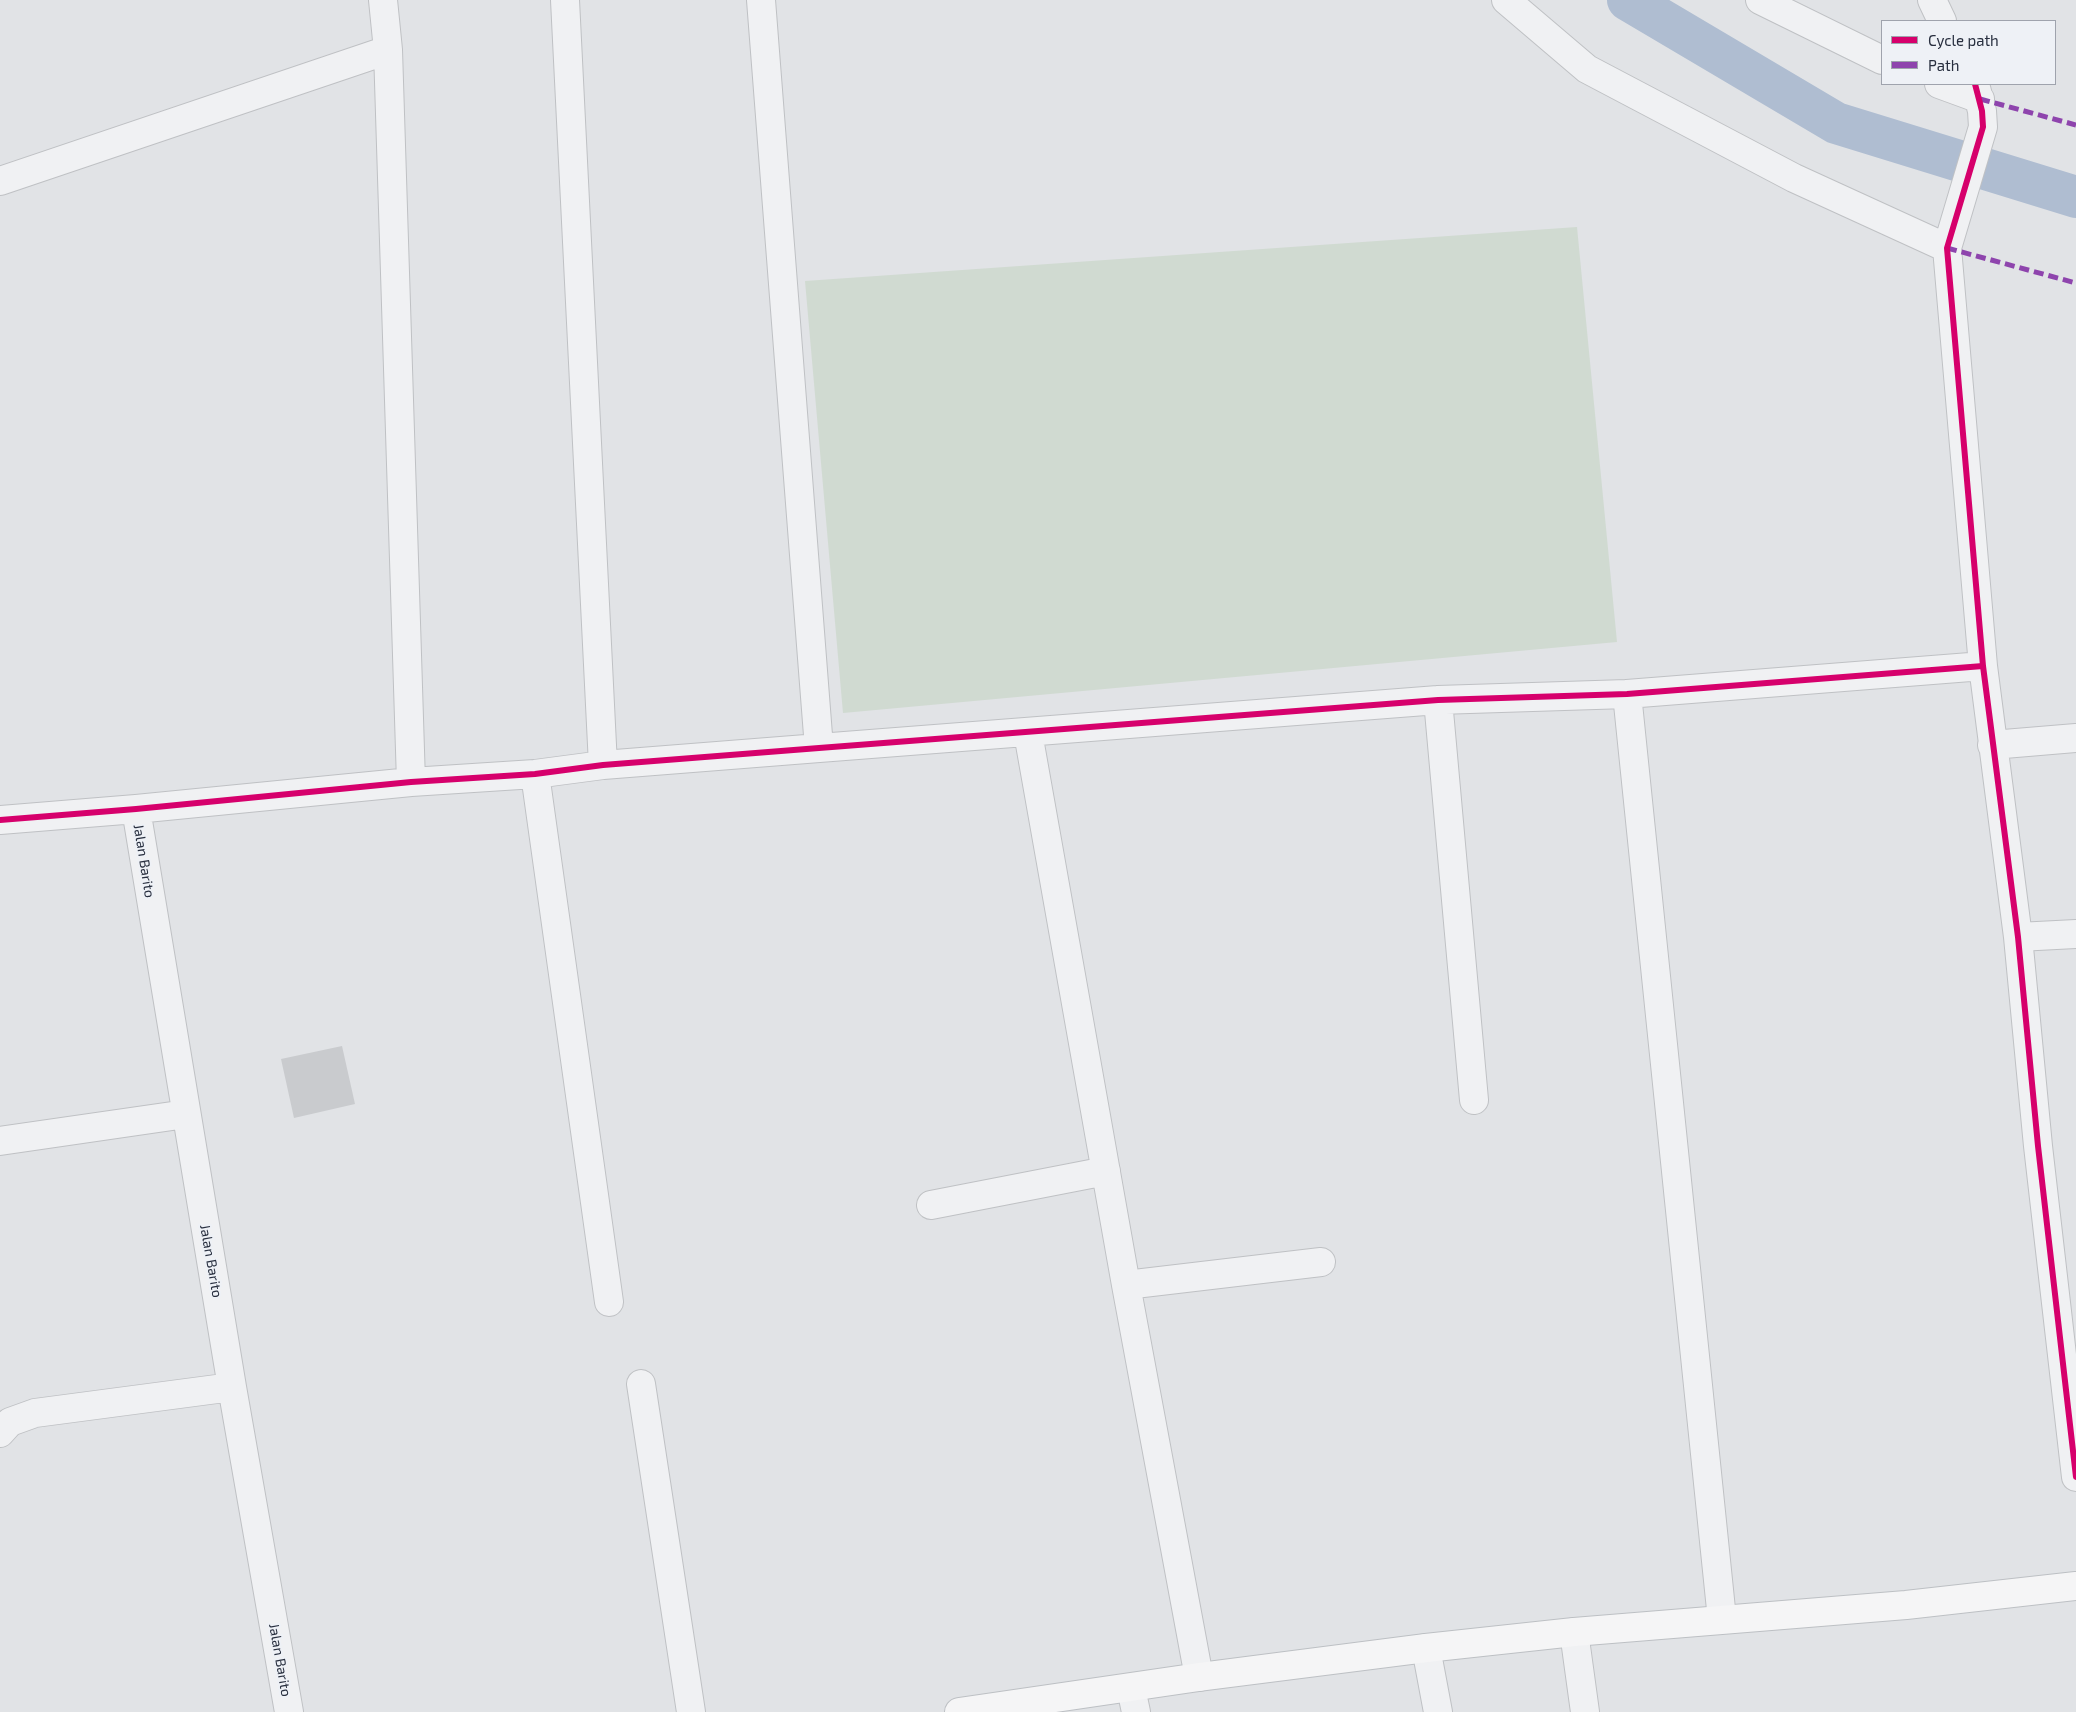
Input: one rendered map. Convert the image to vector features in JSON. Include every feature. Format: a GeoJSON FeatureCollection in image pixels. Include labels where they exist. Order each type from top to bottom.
{"type":"FeatureCollection","features":[{"type":"Feature","properties":{"kind":"main road"},"geometry":{"type":"LineString","coordinates":[[959,1712],[1134,1700],[1199,1677],[1426,1648],[1574,1632],[1906,1605],[2076,1586]]}},
{"type":"Feature","properties":{"kind":"street"},"geometry":{"type":"LineString","coordinates":[[383,0],[388,50],[411,782]]}},
{"type":"Feature","properties":{"kind":"street"},"geometry":{"type":"LineString","coordinates":[[565,0],[603,765]]}},
{"type":"Feature","properties":{"kind":"street"},"geometry":{"type":"LineString","coordinates":[[761,0],[819,748]]}},
{"type":"Feature","properties":{"kind":"street"},"geometry":{"type":"LineString","coordinates":[[1506,0],[1587,70],[1794,178],[1947,248]]}},
{"type":"Feature","properties":{"kind":"street"},"geometry":{"type":"LineString","coordinates":[[1760,0],[1881,60]]}},
{"type":"Feature","properties":{"kind":"street"},"geometry":{"type":"LineString","coordinates":[[1932,0],[1942,20]]}},
{"type":"Feature","properties":{"kind":"street"},"geometry":{"type":"LineString","coordinates":[[0,181],[388,50]]}},
{"type":"Feature","properties":{"kind":"street"},"geometry":{"type":"LineString","coordinates":[[1944,85],[1977,91],[1983,127],[1947,248],[1983,666],[2018,937],[2038,1146],[2076,1477]]}},
{"type":"Feature","properties":{"kind":"street"},"geometry":{"type":"LineString","coordinates":[[0,820],[136,809],[411,782],[534,774],[603,765],[819,748],[1438,700],[1627,694],[1983,666]]}},
{"type":"Feature","properties":{"kind":"street"},"geometry":{"type":"LineString","coordinates":[[1627,694],[1722,1619]]}},
{"type":"Feature","properties":{"kind":"street"},"geometry":{"type":"LineString","coordinates":[[1438,700],[1474,1100]]}},
{"type":"Feature","properties":{"kind":"street"},"geometry":{"type":"LineString","coordinates":[[1028,733],[1126,1284],[1199,1677]]}},
{"type":"Feature","properties":{"kind":"street"},"geometry":{"type":"LineString","coordinates":[[1992,746],[2076,738]]}},
{"type":"Feature","properties":{"kind":"street"},"geometry":{"type":"LineString","coordinates":[[534,774],[609,1302]]}},
{"type":"Feature","properties":{"kind":"street","name":"Jalan Barito"},"geometry":{"type":"LineString","coordinates":[[136,809],[232,1388],[289,1712]]}},
{"type":"Feature","properties":{"kind":"street"},"geometry":{"type":"LineString","coordinates":[[2018,937],[2076,934]]}},
{"type":"Feature","properties":{"kind":"street"},"geometry":{"type":"LineString","coordinates":[[0,1141],[186,1114]]}},
{"type":"Feature","properties":{"kind":"street"},"geometry":{"type":"LineString","coordinates":[[931,1205],[1106,1171]]}},
{"type":"Feature","properties":{"kind":"street"},"geometry":{"type":"LineString","coordinates":[[1126,1284],[1321,1262]]}},
{"type":"Feature","properties":{"kind":"street"},"geometry":{"type":"LineString","coordinates":[[641,1384],[691,1712]]}},
{"type":"Feature","properties":{"kind":"street"},"geometry":{"type":"LineString","coordinates":[[0,1433],[10,1422],[35,1413],[232,1388]]}},
{"type":"Feature","properties":{"kind":"street"},"geometry":{"type":"LineString","coordinates":[[1574,1632],[1584,1712]]}},
{"type":"Feature","properties":{"kind":"street"},"geometry":{"type":"LineString","coordinates":[[1426,1648],[1438,1712]]}},
{"type":"Feature","properties":{"kind":"shaded area"},"geometry":{"type":"Polygon","coordinates":[[[1577,227],[1617,642],[843,713],[805,281],[1577,227]]]}},
{"type":"Feature","properties":{"kind":"building"},"geometry":{"type":"Polygon","coordinates":[[[342,1046],[355,1104],[294,1118],[281,1059],[342,1046]]]}},
{"type":"Feature","properties":{"kind":"waterway"},"geometry":{"type":"LineString","coordinates":[[1628,0],[1836,123],[2076,197]]}},
{"type":"Feature","properties":{"kind":"marked path"},"geometry":{"type":"LineString","coordinates":[[1980,99],[2076,125]]}},
{"type":"Feature","properties":{"kind":"marked path"},"geometry":{"type":"LineString","coordinates":[[1947,248],[2076,283]]}},
{"type":"Feature","properties":{"kind":"cycle path"},"geometry":{"type":"LineString","coordinates":[[1975,85],[1982,111],[1983,127],[1947,248],[1983,666],[2018,937],[2038,1146],[2076,1477]]}},
{"type":"Feature","properties":{"kind":"cycle path"},"geometry":{"type":"LineString","coordinates":[[0,820],[136,809],[411,782],[535,774],[603,765],[819,748],[1438,700],[1627,694],[1983,666]]}}]}
